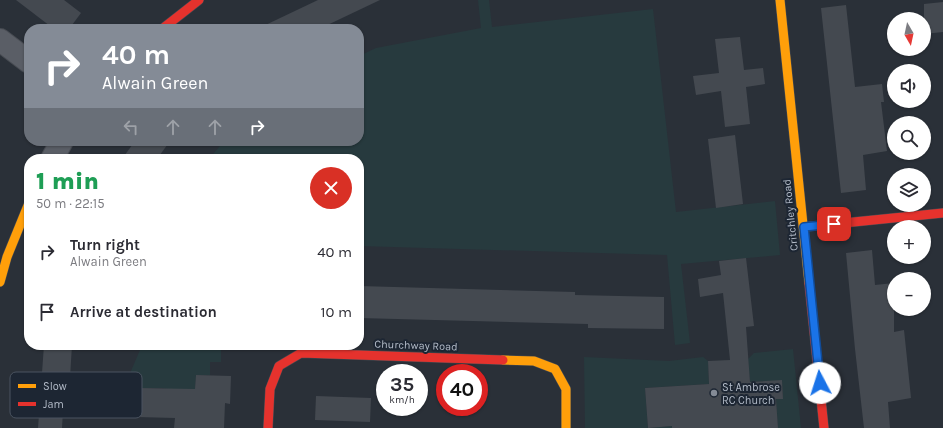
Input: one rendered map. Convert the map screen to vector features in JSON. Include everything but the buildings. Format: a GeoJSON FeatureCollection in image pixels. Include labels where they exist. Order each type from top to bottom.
{"type":"FeatureCollection","features":[{"type":"Feature","properties":{"kind":"street"},"geometry":{"type":"LineString","coordinates":[[168,24],[199,0]]}},
{"type":"Feature","properties":{"kind":"street","name":"Critchley Road"},"geometry":{"type":"LineString","coordinates":[[780,0],[824,428]]}},
{"type":"Feature","properties":{"kind":"street"},"geometry":{"type":"LineString","coordinates":[[0,40],[24,58]]}},
{"type":"Feature","properties":{"kind":"street"},"geometry":{"type":"LineString","coordinates":[[804,227],[943,213]]}},
{"type":"Feature","properties":{"kind":"street"},"geometry":{"type":"LineString","coordinates":[[0,282],[7,256],[24,215]]}},
{"type":"Feature","properties":{"kind":"street","name":"Churchway Road"},"geometry":{"type":"LineString","coordinates":[[268,428],[270,389],[279,366],[301,353],[534,362],[555,369],[566,389],[566,428]]}},
{"type":"Feature","properties":{"kind":"green space"},"geometry":{"type":"Polygon","coordinates":[[[478,0],[489,0],[492,27],[653,9],[676,212],[775,201],[780,255],[681,264],[690,343],[675,345],[667,255],[364,246],[364,154],[213,154],[220,146],[364,146],[364,54],[376,48],[481,28],[478,0]]]}},
{"type":"Feature","properties":{"kind":"green space"},"geometry":{"type":"Polygon","coordinates":[[[793,349],[801,428],[778,428],[776,399],[783,398],[782,381],[750,382],[748,359],[754,353],[793,349]]]}},
{"type":"Feature","properties":{"kind":"green space"},"geometry":{"type":"Polygon","coordinates":[[[140,350],[221,350],[221,362],[210,362],[210,375],[196,375],[195,394],[162,388],[142,388],[142,372],[131,371],[140,350]]]}},
{"type":"Feature","properties":{"kind":"green space"},"geometry":{"type":"Polygon","coordinates":[[[584,357],[669,361],[703,357],[708,361],[709,384],[645,388],[648,428],[585,428],[584,357]]]}},
{"type":"Feature","properties":{"kind":"green space"},"geometry":{"type":"Polygon","coordinates":[[[672,426],[673,428],[648,428],[672,426]]]}},
{"type":"Feature","properties":{"kind":"traffic: slow"},"geometry":{"type":"LineString","coordinates":[[780,0],[809,283]]}},
{"type":"Feature","properties":{"kind":"traffic: slow"},"geometry":{"type":"LineString","coordinates":[[0,282],[7,257],[24,215]]}},
{"type":"Feature","properties":{"kind":"traffic: slow"},"geometry":{"type":"LineString","coordinates":[[503,360],[534,361],[555,369],[566,389],[566,428]]}},
{"type":"Feature","properties":{"kind":"traffic: jam"},"geometry":{"type":"LineString","coordinates":[[168,24],[199,0]]}},
{"type":"Feature","properties":{"kind":"traffic: jam"},"geometry":{"type":"LineString","coordinates":[[804,227],[943,213]]}},
{"type":"Feature","properties":{"kind":"traffic: jam"},"geometry":{"type":"LineString","coordinates":[[809,283],[824,428]]}},
{"type":"Feature","properties":{"kind":"traffic: jam"},"geometry":{"type":"LineString","coordinates":[[268,428],[270,389],[279,366],[301,353],[503,360]]}},
{"type":"Feature","properties":{"kind":"place","name":"St Ambrose RC Church"},"geometry":{"type":"Point","coordinates":[714,393]}},
{"type":"Feature","properties":{"kind":"route"},"geometry":{"type":"LineString","coordinates":[[820,383],[804,227],[834,224]]}}]}
